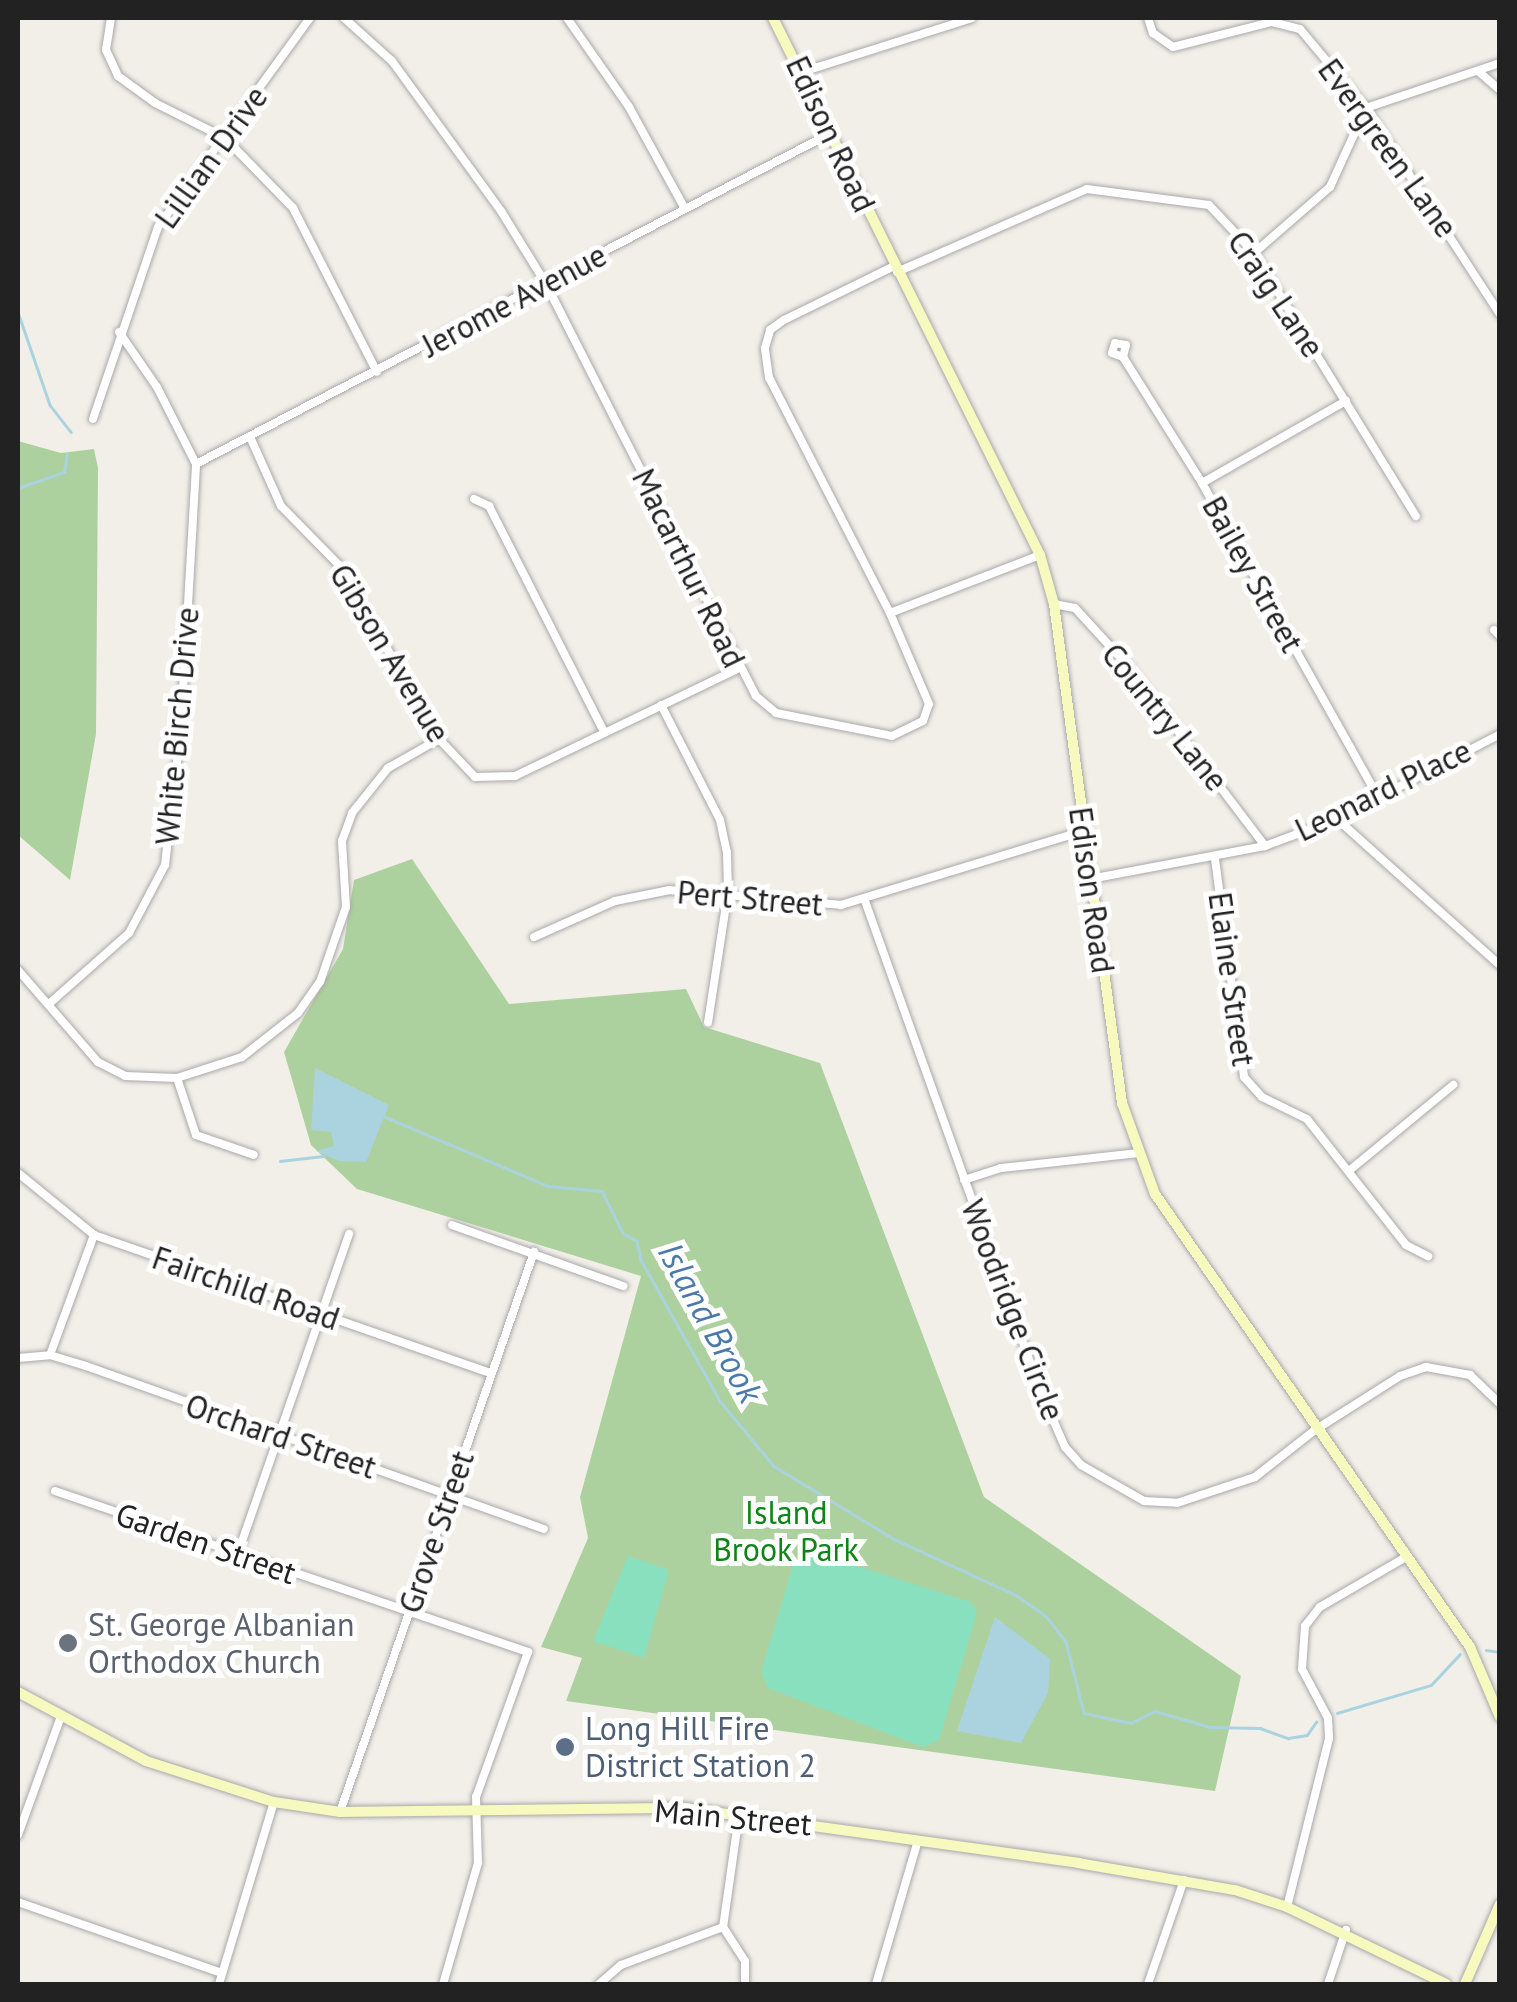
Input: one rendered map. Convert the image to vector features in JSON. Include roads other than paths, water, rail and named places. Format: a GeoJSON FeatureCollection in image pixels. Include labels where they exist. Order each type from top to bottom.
{"type":"FeatureCollection","features":[{"type":"Feature","properties":{"kind":"street"},"geometry":{"type":"LineString","coordinates":[[111,18],[106,50],[118,76],[155,103],[225,138],[292,208],[377,372]]}},
{"type":"Feature","properties":{"kind":"street","name":"Lillian Drive"},"geometry":{"type":"LineString","coordinates":[[93,419],[119,332],[158,227],[310,18]]}},
{"type":"Feature","properties":{"kind":"street","name":"Macarthur Road"},"geometry":{"type":"LineString","coordinates":[[344,18],[392,61],[464,154],[546,284],[737,668],[776,713],[892,736],[909,732],[923,721],[928,704],[890,613],[769,378],[764,348],[770,330],[784,320],[895,269]]}},
{"type":"Feature","properties":{"kind":"street"},"geometry":{"type":"LineString","coordinates":[[567,18],[629,107],[686,209]]}},
{"type":"Feature","properties":{"kind":"street","name":"Edison Road"},"geometry":{"type":"LineString","coordinates":[[773,18],[1040,555],[1054,604],[1122,1103],[1139,1153],[1183,1241],[1470,1647],[1500,1717]]}},
{"type":"Feature","properties":{"kind":"street"},"geometry":{"type":"LineString","coordinates":[[802,72],[954,20],[972,18]]}},
{"type":"Feature","properties":{"kind":"street","name":"Evergreen Lane"},"geometry":{"type":"LineString","coordinates":[[1148,18],[1153,33],[1173,48],[1272,22],[1300,30],[1366,108],[1500,314]]}},
{"type":"Feature","properties":{"kind":"street"},"geometry":{"type":"LineString","coordinates":[[1254,253],[1330,187],[1366,108],[1500,63]]}},
{"type":"Feature","properties":{"kind":"street"},"geometry":{"type":"LineString","coordinates":[[1478,71],[1500,90]]}},
{"type":"Feature","properties":{"kind":"street","name":"Jerome Avenue"},"geometry":{"type":"LineString","coordinates":[[196,464],[251,439],[831,133]]}},
{"type":"Feature","properties":{"kind":"street","name":"Craig Lane"},"geometry":{"type":"LineString","coordinates":[[895,269],[1087,190],[1209,205],[1254,253],[1416,516]]}},
{"type":"Feature","properties":{"kind":"street"},"geometry":{"type":"LineString","coordinates":[[119,332],[157,386],[196,464]]}},
{"type":"Feature","properties":{"kind":"street","name":"Bailey Street"},"geometry":{"type":"LineString","coordinates":[[1123,357],[1202,483],[1377,795]]}},
{"type":"Feature","properties":{"kind":"street"},"geometry":{"type":"LineString","coordinates":[[1202,483],[1346,400]]}},
{"type":"Feature","properties":{"kind":"street","name":"Gibson Avenue"},"geometry":{"type":"LineString","coordinates":[[251,439],[281,506],[339,565],[438,739],[475,777],[495,780],[737,668]]}},
{"type":"Feature","properties":{"kind":"street","name":"White Birch Drive"},"geometry":{"type":"LineString","coordinates":[[50,1004],[129,934],[165,865],[181,726],[196,464]]}},
{"type":"Feature","properties":{"kind":"street"},"geometry":{"type":"LineString","coordinates":[[474,499],[489,506],[604,732]]}},
{"type":"Feature","properties":{"kind":"street"},"geometry":{"type":"LineString","coordinates":[[890,613],[1040,555]]}},
{"type":"Feature","properties":{"kind":"street","name":"Country Lane"},"geometry":{"type":"LineString","coordinates":[[1054,604],[1075,608],[1130,668],[1266,846]]}},
{"type":"Feature","properties":{"kind":"street"},"geometry":{"type":"LineString","coordinates":[[661,705],[720,820],[728,892],[708,1022]]}},
{"type":"Feature","properties":{"kind":"street","name":"Leonard Place"},"geometry":{"type":"LineString","coordinates":[[1090,879],[1214,860],[1266,846],[1337,819],[1500,734]]}},
{"type":"Feature","properties":{"kind":"street"},"geometry":{"type":"LineString","coordinates":[[18,970],[98,1062],[126,1076],[177,1078],[242,1058],[298,1013],[320,982],[341,926],[342,840],[352,813],[388,768],[438,739]]}},
{"type":"Feature","properties":{"kind":"street"},"geometry":{"type":"LineString","coordinates":[[1337,819],[1500,965]]}},
{"type":"Feature","properties":{"kind":"street","name":"Pert Street"},"geometry":{"type":"LineString","coordinates":[[534,937],[638,894],[728,892],[810,904],[865,900],[1083,831]]}},
{"type":"Feature","properties":{"kind":"street","name":"Elaine Street"},"geometry":{"type":"LineString","coordinates":[[1214,860],[1244,1077],[1262,1097],[1307,1120],[1406,1245],[1428,1256]]}},
{"type":"Feature","properties":{"kind":"street","name":"Woodridge Circle"},"geometry":{"type":"LineString","coordinates":[[865,900],[964,1180],[1065,1447],[1110,1486],[1144,1500],[1213,1496],[1255,1477],[1315,1430],[1400,1376],[1426,1367],[1460,1371],[1492,1392]]}},
{"type":"Feature","properties":{"kind":"street"},"geometry":{"type":"LineString","coordinates":[[177,1078],[196,1135],[254,1155]]}},
{"type":"Feature","properties":{"kind":"street"},"geometry":{"type":"LineString","coordinates":[[1350,1170],[1452,1085]]}},
{"type":"Feature","properties":{"kind":"street"},"geometry":{"type":"LineString","coordinates":[[964,1180],[1001,1168],[1139,1153]]}},
{"type":"Feature","properties":{"kind":"street","name":"Fairchild Road"},"geometry":{"type":"LineString","coordinates":[[18,1173],[94,1235],[492,1373]]}},
{"type":"Feature","properties":{"kind":"street"},"geometry":{"type":"LineString","coordinates":[[452,1225],[624,1286]]}},
{"type":"Feature","properties":{"kind":"street"},"geometry":{"type":"LineString","coordinates":[[238,1553],[349,1234]]}},
{"type":"Feature","properties":{"kind":"street"},"geometry":{"type":"LineString","coordinates":[[50,1355],[94,1235]]}},
{"type":"Feature","properties":{"kind":"street","name":"Grove Street"},"geometry":{"type":"LineString","coordinates":[[340,1812],[534,1252]]}},
{"type":"Feature","properties":{"kind":"street","name":"Orchard Street"},"geometry":{"type":"LineString","coordinates":[[18,1358],[50,1355],[544,1529]]}},
{"type":"Feature","properties":{"kind":"street"},"geometry":{"type":"LineString","coordinates":[[1500,1384],[1492,1392],[1500,1404]]}},
{"type":"Feature","properties":{"kind":"street","name":"Garden Street"},"geometry":{"type":"LineString","coordinates":[[55,1490],[528,1652],[476,1812]]}},
{"type":"Feature","properties":{"kind":"street"},"geometry":{"type":"LineString","coordinates":[[1287,1907],[1329,1738],[1328,1718],[1302,1669],[1305,1626],[1320,1607],[1406,1557]]}},
{"type":"Feature","properties":{"kind":"street","name":"Main Street"},"geometry":{"type":"LineString","coordinates":[[18,1692],[189,1778],[274,1802],[340,1812],[647,1808],[739,1814],[1184,1880],[1287,1907],[1346,1930],[1446,1984]]}},
{"type":"Feature","properties":{"kind":"street"},"geometry":{"type":"LineString","coordinates":[[18,1835],[61,1716]]}},
{"type":"Feature","properties":{"kind":"street"},"geometry":{"type":"LineString","coordinates":[[219,1984],[274,1802]]}},
{"type":"Feature","properties":{"kind":"street"},"geometry":{"type":"LineString","coordinates":[[443,1984],[478,1863],[476,1812]]}},
{"type":"Feature","properties":{"kind":"street"},"geometry":{"type":"LineString","coordinates":[[739,1814],[723,1927],[745,1961],[745,1984]]}},
{"type":"Feature","properties":{"kind":"street"},"geometry":{"type":"LineString","coordinates":[[876,1984],[918,1840]]}},
{"type":"Feature","properties":{"kind":"street"},"geometry":{"type":"LineString","coordinates":[[1148,1984],[1184,1880]]}},
{"type":"Feature","properties":{"kind":"street"},"geometry":{"type":"LineString","coordinates":[[18,1902],[222,1974]]}},
{"type":"Feature","properties":{"kind":"street"},"geometry":{"type":"LineString","coordinates":[[1465,1984],[1500,1904]]}},
{"type":"Feature","properties":{"kind":"street"},"geometry":{"type":"LineString","coordinates":[[598,1984],[621,1965],[723,1927]]}},
{"type":"Feature","properties":{"kind":"street"},"geometry":{"type":"LineString","coordinates":[[1328,1984],[1346,1930]]}},
{"type":"Feature","properties":{"kind":"water"},"geometry":{"type":"Polygon","coordinates":[[[315,1068],[389,1105],[366,1162],[339,1161],[316,1151],[334,1146],[331,1132],[311,1130],[315,1068]]]}},
{"type":"Feature","properties":{"kind":"water"},"geometry":{"type":"Polygon","coordinates":[[[995,1617],[1050,1659],[1048,1693],[1021,1743],[957,1731],[995,1617]]]}},
{"type":"Feature","properties":{"kind":"waterway"},"geometry":{"type":"LineString","coordinates":[[18,312],[50,405],[71,432]]}},
{"type":"Feature","properties":{"kind":"waterway"},"geometry":{"type":"LineString","coordinates":[[18,488],[64,472],[67,454]]}},
{"type":"Feature","properties":{"kind":"waterway","name":"Island Brook"},"geometry":{"type":"LineString","coordinates":[[385,1117],[548,1186],[602,1191],[623,1233],[637,1241],[641,1260],[720,1401],[774,1466],[894,1539],[1016,1595],[1046,1616],[1066,1642],[1084,1713],[1131,1723],[1155,1711],[1210,1727],[1260,1728],[1288,1738],[1307,1735],[1316,1722]]}},
{"type":"Feature","properties":{"kind":"waterway","name":"Island Brook"},"geometry":{"type":"LineString","coordinates":[[280,1161],[323,1156]]}},
{"type":"Feature","properties":{"kind":"waterway","name":"Island Brook"},"geometry":{"type":"LineString","coordinates":[[1486,1650],[1500,1652]]}},
{"type":"Feature","properties":{"kind":"waterway","name":"Island Brook"},"geometry":{"type":"LineString","coordinates":[[1337,1713],[1431,1685],[1460,1654]]}},
{"type":"Feature","properties":{"kind":"place","name":"St. George Albanian Orthodox Church"},"geometry":{"type":"Point","coordinates":[68,1643]}},
{"type":"Feature","properties":{"kind":"place","name":"Long Hill Fire District Station 2"},"geometry":{"type":"Point","coordinates":[565,1747]}},
{"type":"Feature","properties":{"kind":"park label","name":"Island Brook Park"},"geometry":{"type":"Point","coordinates":[786,1532]}}]}
